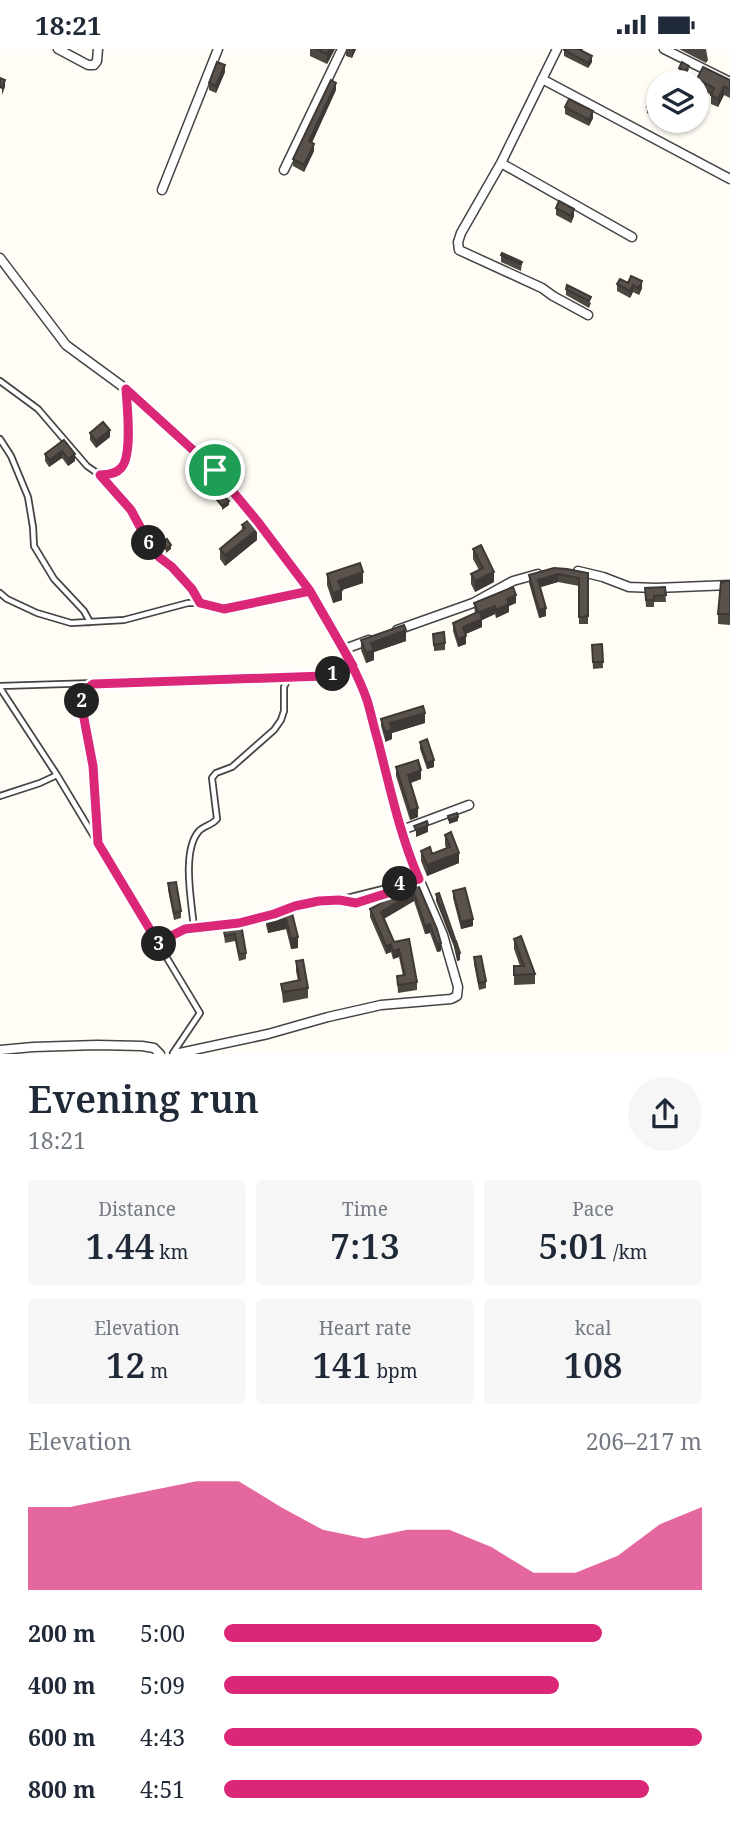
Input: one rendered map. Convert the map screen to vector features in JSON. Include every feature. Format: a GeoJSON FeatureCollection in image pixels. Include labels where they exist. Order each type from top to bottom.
{"type":"FeatureCollection","features":[{"type":"Feature","properties":{"kind":"street"},"geometry":{"type":"LineString","coordinates":[[58,49],[88,65],[94,65],[99,49]]}},
{"type":"Feature","properties":{"kind":"street"},"geometry":{"type":"LineString","coordinates":[[162,190],[218,49]]}},
{"type":"Feature","properties":{"kind":"street"},"geometry":{"type":"LineString","coordinates":[[284,170],[342,49]]}},
{"type":"Feature","properties":{"kind":"street"},"geometry":{"type":"LineString","coordinates":[[557,49],[501,163],[458,242],[459,250],[542,288],[588,316]]}},
{"type":"Feature","properties":{"kind":"street"},"geometry":{"type":"LineString","coordinates":[[667,50],[730,82]]}},
{"type":"Feature","properties":{"kind":"street"},"geometry":{"type":"LineString","coordinates":[[542,79],[730,179]]}},
{"type":"Feature","properties":{"kind":"street"},"geometry":{"type":"LineString","coordinates":[[501,163],[632,237]]}},
{"type":"Feature","properties":{"kind":"street"},"geometry":{"type":"LineString","coordinates":[[0,258],[66,345],[126,389],[215,470],[310,591],[353,666],[367,701],[411,860],[443,935],[458,987],[457,996],[452,999],[381,1005],[268,1034],[174,1054]]}},
{"type":"Feature","properties":{"kind":"street"},"geometry":{"type":"LineString","coordinates":[[394,631],[473,603],[513,581],[553,569]]}},
{"type":"Feature","properties":{"kind":"street"},"geometry":{"type":"LineString","coordinates":[[568,570],[603,577],[629,587],[730,585]]}},
{"type":"Feature","properties":{"kind":"street"},"geometry":{"type":"LineString","coordinates":[[342,650],[381,636]]}},
{"type":"Feature","properties":{"kind":"street"},"geometry":{"type":"LineString","coordinates":[[402,830],[469,805]]}},
{"type":"Feature","properties":{"kind":"street"},"geometry":{"type":"LineString","coordinates":[[0,1051],[33,1047],[142,1045],[154,1048],[160,1054]]}},
{"type":"Feature","properties":{"kind":"lane"},"geometry":{"type":"LineString","coordinates":[[0,381],[38,409],[87,466],[100,475],[131,510],[152,549],[192,589],[200,603]]}},
{"type":"Feature","properties":{"kind":"lane"},"geometry":{"type":"LineString","coordinates":[[100,475],[121,469],[127,459],[126,389]]}},
{"type":"Feature","properties":{"kind":"lane"},"geometry":{"type":"LineString","coordinates":[[0,439],[11,456],[27,497],[34,546],[54,579],[84,611],[89,622]]}},
{"type":"Feature","properties":{"kind":"lane"},"geometry":{"type":"LineString","coordinates":[[0,593],[37,613],[71,623],[124,620],[188,603],[224,609],[310,591]]}},
{"type":"Feature","properties":{"kind":"lane"},"geometry":{"type":"LineString","coordinates":[[0,687],[289,677],[339,674],[353,666]]}},
{"type":"Feature","properties":{"kind":"lane"},"geometry":{"type":"LineString","coordinates":[[194,928],[190,859],[192,845],[200,830],[217,819],[212,778],[216,773],[232,767],[274,730],[284,711],[284,687],[289,677]]}},
{"type":"Feature","properties":{"kind":"lane"},"geometry":{"type":"LineString","coordinates":[[93,684],[85,690],[82,708],[93,766],[98,843]]}},
{"type":"Feature","properties":{"kind":"lane"},"geometry":{"type":"LineString","coordinates":[[0,687],[57,775],[200,1013],[174,1054]]}},
{"type":"Feature","properties":{"kind":"lane"},"geometry":{"type":"LineString","coordinates":[[0,796],[57,775]]}},
{"type":"Feature","properties":{"kind":"lane"},"geometry":{"type":"LineString","coordinates":[[161,948],[169,937],[178,932],[239,923],[295,906],[339,900],[419,879]]}},
{"type":"Feature","properties":{"kind":"building"},"geometry":{"type":"Polygon","coordinates":[[[317,49],[330,49],[327,54],[317,49]]]}},
{"type":"Feature","properties":{"kind":"building"},"geometry":{"type":"Polygon","coordinates":[[[564,49],[581,49],[592,56],[588,63],[564,49]]]}},
{"type":"Feature","properties":{"kind":"building"},"geometry":{"type":"Polygon","coordinates":[[[217,62],[225,65],[216,86],[209,83],[217,62]]]}},
{"type":"Feature","properties":{"kind":"building"},"geometry":{"type":"Polygon","coordinates":[[[682,62],[689,66],[687,70],[679,68],[682,62]]]}},
{"type":"Feature","properties":{"kind":"building"},"geometry":{"type":"Polygon","coordinates":[[[703,67],[730,80],[730,89],[724,86],[718,99],[711,95],[714,88],[709,85],[709,70],[702,70],[703,67]]]}},
{"type":"Feature","properties":{"kind":"building"},"geometry":{"type":"Polygon","coordinates":[[[0,78],[5,80],[2,88],[0,87],[0,78]]]}},
{"type":"Feature","properties":{"kind":"building"},"geometry":{"type":"Polygon","coordinates":[[[331,80],[336,83],[309,141],[314,144],[304,165],[293,159],[331,80]]]}},
{"type":"Feature","properties":{"kind":"building"},"geometry":{"type":"Polygon","coordinates":[[[569,99],[593,111],[589,120],[565,107],[569,99]]]}},
{"type":"Feature","properties":{"kind":"building"},"geometry":{"type":"Polygon","coordinates":[[[559,201],[574,209],[571,216],[556,208],[559,201]]]}},
{"type":"Feature","properties":{"kind":"building"},"geometry":{"type":"Polygon","coordinates":[[[502,253],[522,262],[521,264],[501,255],[502,253]]]}},
{"type":"Feature","properties":{"kind":"building"},"geometry":{"type":"Polygon","coordinates":[[[631,276],[642,281],[639,288],[633,285],[630,291],[617,284],[620,279],[628,283],[631,276]]]}},
{"type":"Feature","properties":{"kind":"building"},"geometry":{"type":"Polygon","coordinates":[[[567,285],[591,297],[589,301],[566,289],[567,285]]]}},
{"type":"Feature","properties":{"kind":"building"},"geometry":{"type":"Polygon","coordinates":[[[103,422],[110,430],[96,441],[90,433],[103,422]]]}},
{"type":"Feature","properties":{"kind":"building"},"geometry":{"type":"Polygon","coordinates":[[[64,440],[75,454],[68,459],[62,451],[49,460],[45,454],[64,440]]]}},
{"type":"Feature","properties":{"kind":"building"},"geometry":{"type":"Polygon","coordinates":[[[223,495],[229,501],[222,506],[217,500],[223,495]]]}},
{"type":"Feature","properties":{"kind":"building"},"geometry":{"type":"Polygon","coordinates":[[[249,520],[257,530],[225,555],[220,549],[245,528],[242,525],[249,520]]]}},
{"type":"Feature","properties":{"kind":"building"},"geometry":{"type":"Polygon","coordinates":[[[167,539],[171,545],[166,549],[161,543],[167,539]]]}},
{"type":"Feature","properties":{"kind":"building"},"geometry":{"type":"Polygon","coordinates":[[[481,545],[494,572],[475,581],[471,574],[483,568],[473,549],[481,545]]]}},
{"type":"Feature","properties":{"kind":"building"},"geometry":{"type":"Polygon","coordinates":[[[360,563],[363,572],[338,581],[342,590],[333,593],[327,574],[360,563]]]}},
{"type":"Feature","properties":{"kind":"building"},"geometry":{"type":"Polygon","coordinates":[[[554,568],[588,573],[588,616],[579,617],[579,578],[558,574],[538,580],[546,608],[539,610],[529,575],[554,568]]]}},
{"type":"Feature","properties":{"kind":"building"},"geometry":{"type":"Polygon","coordinates":[[[730,581],[730,614],[718,614],[721,582],[730,581]]]}},
{"type":"Feature","properties":{"kind":"building"},"geometry":{"type":"Polygon","coordinates":[[[513,587],[516,595],[507,599],[509,604],[496,610],[495,606],[480,612],[482,619],[463,627],[466,636],[458,639],[453,623],[478,612],[474,603],[513,587]]]}},
{"type":"Feature","properties":{"kind":"building"},"geometry":{"type":"Polygon","coordinates":[[[665,587],[666,595],[646,600],[645,588],[665,587]]]}},
{"type":"Feature","properties":{"kind":"building"},"geometry":{"type":"Polygon","coordinates":[[[404,625],[406,630],[371,643],[374,650],[366,653],[361,640],[404,625]]]}},
{"type":"Feature","properties":{"kind":"building"},"geometry":{"type":"Polygon","coordinates":[[[444,632],[445,643],[434,645],[433,634],[444,632]]]}},
{"type":"Feature","properties":{"kind":"building"},"geometry":{"type":"Polygon","coordinates":[[[602,644],[603,662],[593,662],[592,645],[602,644]]]}},
{"type":"Feature","properties":{"kind":"building"},"geometry":{"type":"Polygon","coordinates":[[[423,706],[425,713],[390,723],[392,729],[385,732],[381,719],[423,706]]]}},
{"type":"Feature","properties":{"kind":"building"},"geometry":{"type":"Polygon","coordinates":[[[427,739],[434,760],[427,763],[420,742],[427,739]]]}},
{"type":"Feature","properties":{"kind":"building"},"geometry":{"type":"Polygon","coordinates":[[[418,760],[421,770],[408,775],[418,808],[410,811],[396,767],[418,760]]]}},
{"type":"Feature","properties":{"kind":"building"},"geometry":{"type":"Polygon","coordinates":[[[457,813],[458,817],[449,820],[448,816],[457,813]]]}},
{"type":"Feature","properties":{"kind":"building"},"geometry":{"type":"Polygon","coordinates":[[[427,821],[428,825],[416,830],[414,826],[427,821]]]}},
{"type":"Feature","properties":{"kind":"building"},"geometry":{"type":"Polygon","coordinates":[[[451,832],[459,853],[427,865],[421,851],[430,847],[432,854],[450,847],[445,835],[451,832]]]}},
{"type":"Feature","properties":{"kind":"building"},"geometry":{"type":"Polygon","coordinates":[[[416,880],[441,943],[437,944],[430,924],[425,926],[414,893],[381,912],[394,942],[409,939],[417,982],[398,985],[397,976],[405,975],[399,949],[393,951],[391,944],[386,946],[370,909],[416,880]]]}},
{"type":"Feature","properties":{"kind":"building"},"geometry":{"type":"Polygon","coordinates":[[[176,882],[181,911],[174,913],[168,883],[176,882]]]}},
{"type":"Feature","properties":{"kind":"building"},"geometry":{"type":"Polygon","coordinates":[[[465,888],[473,919],[461,922],[453,891],[465,888]]]}},
{"type":"Feature","properties":{"kind":"building"},"geometry":{"type":"Polygon","coordinates":[[[439,893],[455,939],[453,940],[436,894],[439,893]]]}},
{"type":"Feature","properties":{"kind":"building"},"geometry":{"type":"Polygon","coordinates":[[[291,909],[298,937],[291,939],[286,919],[268,923],[266,915],[291,909]]]}},
{"type":"Feature","properties":{"kind":"building"},"geometry":{"type":"Polygon","coordinates":[[[241,924],[246,953],[239,954],[235,934],[225,936],[223,927],[241,924]]]}},
{"type":"Feature","properties":{"kind":"building"},"geometry":{"type":"Polygon","coordinates":[[[521,936],[535,974],[514,975],[514,966],[524,966],[514,939],[521,936]]]}},
{"type":"Feature","properties":{"kind":"building"},"geometry":{"type":"Polygon","coordinates":[[[456,941],[460,953],[457,954],[456,941]]]}},
{"type":"Feature","properties":{"kind":"building"},"geometry":{"type":"Polygon","coordinates":[[[481,956],[486,981],[479,983],[474,957],[481,956]]]}},
{"type":"Feature","properties":{"kind":"building"},"geometry":{"type":"Polygon","coordinates":[[[303,960],[308,988],[283,992],[281,984],[300,980],[296,961],[303,960]]]}},
{"type":"Feature","properties":{"kind":"route"},"geometry":{"type":"LineString","coordinates":[[215,470],[126,389],[127,459],[121,469],[100,475],[131,510],[152,549],[192,589],[200,603],[224,609],[310,591],[342,650],[353,666],[367,701],[402,830],[419,879],[393,885],[388,893],[356,903],[319,901],[239,923],[185,929],[169,937],[161,948],[98,843],[91,749],[82,708],[85,690],[93,684],[324,676],[339,674],[353,666],[310,591],[215,470]]}}]}
